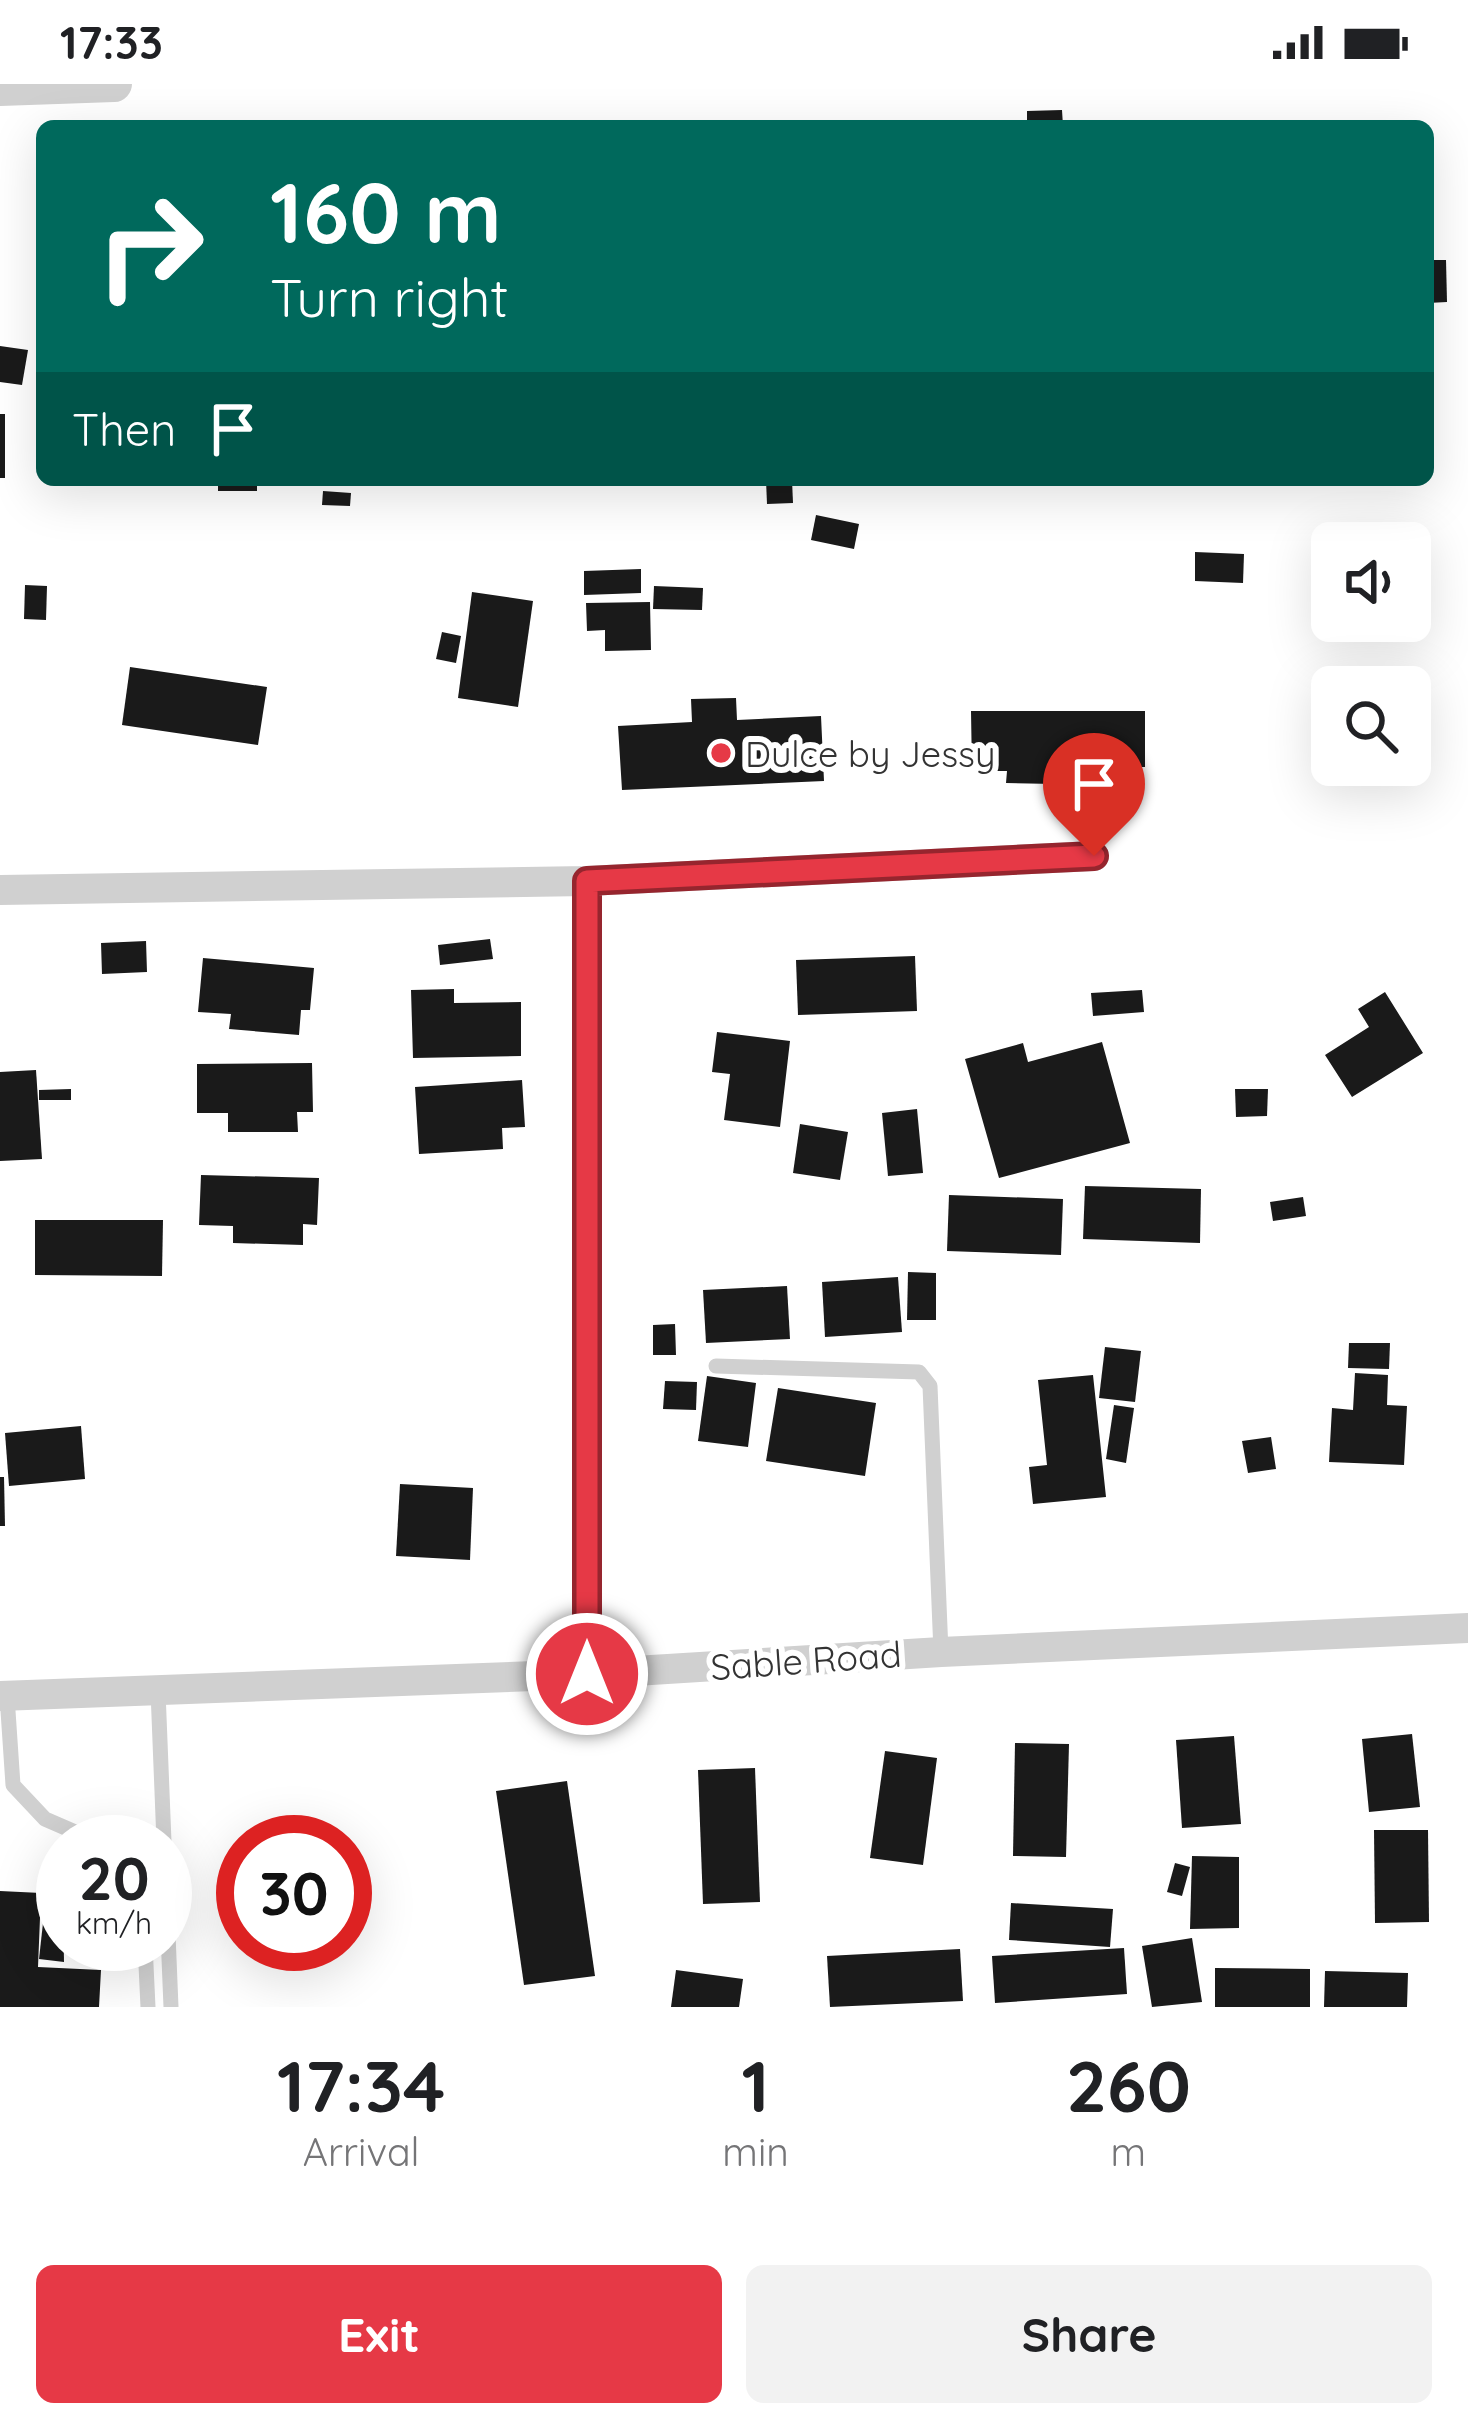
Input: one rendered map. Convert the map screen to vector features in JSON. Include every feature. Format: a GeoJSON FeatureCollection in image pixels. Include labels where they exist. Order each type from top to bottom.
{"type":"FeatureCollection","features":[{"type":"Feature","properties":{"kind":"street"},"geometry":{"type":"LineString","coordinates":[[0,88],[114,84]]}},
{"type":"Feature","properties":{"kind":"street"},"geometry":{"type":"LineString","coordinates":[[0,890],[587,881],[1094,856]]}},
{"type":"Feature","properties":{"kind":"street"},"geometry":{"type":"LineString","coordinates":[[587,881],[587,1674]]}},
{"type":"Feature","properties":{"kind":"street","name":"Sable Road"},"geometry":{"type":"LineString","coordinates":[[3,1696],[587,1674],[1468,1628]]}},
{"type":"Feature","properties":{"kind":"lane"},"geometry":{"type":"LineString","coordinates":[[716,1366],[919,1372],[930,1386],[940,1652]]}},
{"type":"Feature","properties":{"kind":"lane"},"geometry":{"type":"LineString","coordinates":[[158,1691],[163,1815]]}},
{"type":"Feature","properties":{"kind":"lane"},"geometry":{"type":"LineString","coordinates":[[3,1696],[13,1785],[41,1815]]}},
{"type":"Feature","properties":{"kind":"lane"},"geometry":{"type":"LineString","coordinates":[[146,1971],[148,2007]]}},
{"type":"Feature","properties":{"kind":"lane"},"geometry":{"type":"LineString","coordinates":[[170,1971],[171,2007]]}},
{"type":"Feature","properties":{"kind":"building"},"geometry":{"type":"Polygon","coordinates":[[[1062,110],[1063,120],[1027,120],[1027,111],[1062,110]]]}},
{"type":"Feature","properties":{"kind":"building"},"geometry":{"type":"Polygon","coordinates":[[[1434,260],[1446,260],[1447,302],[1434,303],[1434,260]]]}},
{"type":"Feature","properties":{"kind":"building"},"geometry":{"type":"Polygon","coordinates":[[[0,346],[28,350],[22,385],[0,382],[0,346]]]}},
{"type":"Feature","properties":{"kind":"building"},"geometry":{"type":"Polygon","coordinates":[[[0,414],[5,414],[5,478],[0,478],[0,414]]]}},
{"type":"Feature","properties":{"kind":"building"},"geometry":{"type":"Polygon","coordinates":[[[218,486],[257,486],[257,491],[218,491],[218,486]]]}},
{"type":"Feature","properties":{"kind":"building"},"geometry":{"type":"Polygon","coordinates":[[[766,486],[792,486],[793,503],[767,504],[766,486]]]}},
{"type":"Feature","properties":{"kind":"building"},"geometry":{"type":"Polygon","coordinates":[[[323,491],[351,493],[350,506],[322,505],[323,491]]]}},
{"type":"Feature","properties":{"kind":"building"},"geometry":{"type":"Polygon","coordinates":[[[816,515],[859,524],[854,549],[811,540],[816,515]]]}},
{"type":"Feature","properties":{"kind":"building"},"geometry":{"type":"Polygon","coordinates":[[[1195,552],[1244,554],[1243,583],[1195,581],[1195,552]]]}},
{"type":"Feature","properties":{"kind":"building"},"geometry":{"type":"Polygon","coordinates":[[[641,569],[641,593],[584,595],[584,571],[641,569]]]}},
{"type":"Feature","properties":{"kind":"building"},"geometry":{"type":"Polygon","coordinates":[[[25,585],[47,586],[46,620],[24,619],[25,585]]]}},
{"type":"Feature","properties":{"kind":"building"},"geometry":{"type":"Polygon","coordinates":[[[654,586],[703,588],[702,610],[653,609],[654,586]]]}},
{"type":"Feature","properties":{"kind":"building"},"geometry":{"type":"Polygon","coordinates":[[[472,592],[533,601],[518,707],[458,698],[472,592]]]}},
{"type":"Feature","properties":{"kind":"building"},"geometry":{"type":"Polygon","coordinates":[[[650,602],[651,650],[605,651],[605,630],[587,631],[586,603],[650,602]]]}},
{"type":"Feature","properties":{"kind":"building"},"geometry":{"type":"Polygon","coordinates":[[[442,632],[461,636],[456,663],[436,659],[442,632]]]}},
{"type":"Feature","properties":{"kind":"building"},"geometry":{"type":"Polygon","coordinates":[[[130,667],[267,687],[258,745],[122,725],[130,667]]]}},
{"type":"Feature","properties":{"kind":"building","name":"Dulce by Jessy"},"geometry":{"type":"Polygon","coordinates":[[[736,698],[737,720],[821,716],[824,781],[622,790],[618,726],[692,722],[691,699],[736,698]]]}},
{"type":"Feature","properties":{"kind":"building"},"geometry":{"type":"Polygon","coordinates":[[[971,711],[1145,711],[1145,767],[1056,767],[1055,784],[1006,783],[1007,771],[972,771],[971,711]]]}},
{"type":"Feature","properties":{"kind":"building"},"geometry":{"type":"Polygon","coordinates":[[[490,939],[493,959],[440,965],[438,945],[490,939]]]}},
{"type":"Feature","properties":{"kind":"building"},"geometry":{"type":"Polygon","coordinates":[[[146,941],[147,972],[102,974],[101,943],[146,941]]]}},
{"type":"Feature","properties":{"kind":"building"},"geometry":{"type":"Polygon","coordinates":[[[915,956],[917,1011],[798,1015],[796,960],[915,956]]]}},
{"type":"Feature","properties":{"kind":"building"},"geometry":{"type":"Polygon","coordinates":[[[203,958],[314,968],[310,1010],[301,1010],[299,1035],[229,1029],[231,1014],[198,1012],[203,958]]]}},
{"type":"Feature","properties":{"kind":"building"},"geometry":{"type":"Polygon","coordinates":[[[454,989],[454,1003],[521,1002],[521,1056],[413,1058],[411,990],[454,989]]]}},
{"type":"Feature","properties":{"kind":"building"},"geometry":{"type":"Polygon","coordinates":[[[1142,990],[1144,1012],[1093,1016],[1091,993],[1142,990]]]}},
{"type":"Feature","properties":{"kind":"building"},"geometry":{"type":"Polygon","coordinates":[[[1385,992],[1423,1053],[1352,1097],[1325,1055],[1369,1027],[1358,1009],[1385,992]]]}},
{"type":"Feature","properties":{"kind":"building"},"geometry":{"type":"Polygon","coordinates":[[[717,1032],[790,1041],[780,1127],[724,1120],[730,1074],[712,1072],[717,1032]]]}},
{"type":"Feature","properties":{"kind":"building"},"geometry":{"type":"Polygon","coordinates":[[[1102,1042],[1130,1143],[999,1178],[965,1059],[1023,1043],[1028,1062],[1102,1042]]]}},
{"type":"Feature","properties":{"kind":"building"},"geometry":{"type":"Polygon","coordinates":[[[312,1063],[313,1112],[297,1112],[298,1132],[228,1132],[228,1113],[197,1113],[197,1064],[312,1063]]]}},
{"type":"Feature","properties":{"kind":"building"},"geometry":{"type":"Polygon","coordinates":[[[36,1070],[42,1159],[0,1161],[0,1072],[36,1070]]]}},
{"type":"Feature","properties":{"kind":"building"},"geometry":{"type":"Polygon","coordinates":[[[522,1080],[525,1127],[502,1128],[503,1149],[419,1154],[415,1087],[522,1080]]]}},
{"type":"Feature","properties":{"kind":"building"},"geometry":{"type":"Polygon","coordinates":[[[71,1089],[71,1100],[39,1100],[39,1090],[71,1089]]]}},
{"type":"Feature","properties":{"kind":"building"},"geometry":{"type":"Polygon","coordinates":[[[1235,1089],[1268,1089],[1267,1116],[1236,1117],[1235,1089]]]}},
{"type":"Feature","properties":{"kind":"building"},"geometry":{"type":"Polygon","coordinates":[[[917,1109],[923,1173],[888,1176],[882,1113],[917,1109]]]}},
{"type":"Feature","properties":{"kind":"building"},"geometry":{"type":"Polygon","coordinates":[[[800,1124],[848,1132],[840,1180],[793,1173],[800,1124]]]}},
{"type":"Feature","properties":{"kind":"building"},"geometry":{"type":"Polygon","coordinates":[[[201,1175],[319,1178],[317,1225],[303,1224],[303,1245],[233,1243],[233,1226],[199,1225],[201,1175]]]}},
{"type":"Feature","properties":{"kind":"building"},"geometry":{"type":"Polygon","coordinates":[[[1085,1186],[1201,1189],[1200,1243],[1083,1239],[1085,1186]]]}},
{"type":"Feature","properties":{"kind":"building"},"geometry":{"type":"Polygon","coordinates":[[[949,1195],[1063,1199],[1061,1255],[947,1251],[949,1195]]]}},
{"type":"Feature","properties":{"kind":"building"},"geometry":{"type":"Polygon","coordinates":[[[1303,1197],[1306,1216],[1273,1221],[1270,1202],[1303,1197]]]}},
{"type":"Feature","properties":{"kind":"building"},"geometry":{"type":"Polygon","coordinates":[[[35,1220],[163,1220],[162,1276],[35,1275],[35,1220]]]}},
{"type":"Feature","properties":{"kind":"building"},"geometry":{"type":"Polygon","coordinates":[[[908,1272],[936,1273],[936,1320],[907,1320],[908,1272]]]}},
{"type":"Feature","properties":{"kind":"building"},"geometry":{"type":"Polygon","coordinates":[[[898,1277],[902,1332],[825,1337],[822,1282],[898,1277]]]}},
{"type":"Feature","properties":{"kind":"building"},"geometry":{"type":"Polygon","coordinates":[[[787,1286],[790,1339],[706,1343],[703,1290],[787,1286]]]}},
{"type":"Feature","properties":{"kind":"building"},"geometry":{"type":"Polygon","coordinates":[[[675,1324],[676,1355],[653,1355],[653,1325],[675,1324]]]}},
{"type":"Feature","properties":{"kind":"building"},"geometry":{"type":"Polygon","coordinates":[[[1349,1343],[1390,1343],[1389,1369],[1348,1368],[1349,1343]]]}},
{"type":"Feature","properties":{"kind":"building"},"geometry":{"type":"Polygon","coordinates":[[[1105,1347],[1141,1351],[1135,1402],[1099,1398],[1105,1347]]]}},
{"type":"Feature","properties":{"kind":"building"},"geometry":{"type":"Polygon","coordinates":[[[1355,1373],[1388,1375],[1387,1405],[1407,1406],[1404,1465],[1329,1462],[1332,1408],[1353,1410],[1355,1373]]]}},
{"type":"Feature","properties":{"kind":"building"},"geometry":{"type":"Polygon","coordinates":[[[1093,1375],[1106,1497],[1033,1504],[1029,1467],[1047,1465],[1038,1380],[1093,1375]]]}},
{"type":"Feature","properties":{"kind":"building"},"geometry":{"type":"Polygon","coordinates":[[[707,1376],[756,1383],[748,1447],[698,1441],[707,1376]]]}},
{"type":"Feature","properties":{"kind":"building"},"geometry":{"type":"Polygon","coordinates":[[[665,1381],[697,1382],[696,1410],[663,1409],[665,1381]]]}},
{"type":"Feature","properties":{"kind":"building"},"geometry":{"type":"Polygon","coordinates":[[[778,1388],[876,1403],[865,1476],[766,1461],[778,1388]]]}},
{"type":"Feature","properties":{"kind":"building"},"geometry":{"type":"Polygon","coordinates":[[[1114,1405],[1134,1408],[1126,1463],[1106,1459],[1114,1405]]]}},
{"type":"Feature","properties":{"kind":"building"},"geometry":{"type":"Polygon","coordinates":[[[81,1426],[85,1479],[9,1486],[5,1433],[81,1426]]]}},
{"type":"Feature","properties":{"kind":"building"},"geometry":{"type":"Polygon","coordinates":[[[1271,1437],[1276,1469],[1248,1473],[1242,1441],[1271,1437]]]}},
{"type":"Feature","properties":{"kind":"building"},"geometry":{"type":"Polygon","coordinates":[[[0,1477],[4,1477],[5,1526],[0,1526],[0,1477]]]}},
{"type":"Feature","properties":{"kind":"building"},"geometry":{"type":"Polygon","coordinates":[[[400,1484],[473,1488],[470,1560],[396,1556],[400,1484]]]}},
{"type":"Feature","properties":{"kind":"building"},"geometry":{"type":"Polygon","coordinates":[[[1412,1734],[1420,1807],[1369,1812],[1362,1739],[1412,1734]]]}},
{"type":"Feature","properties":{"kind":"building"},"geometry":{"type":"Polygon","coordinates":[[[1234,1736],[1241,1824],[1182,1828],[1176,1740],[1234,1736]]]}},
{"type":"Feature","properties":{"kind":"building"},"geometry":{"type":"Polygon","coordinates":[[[1015,1743],[1069,1744],[1066,1857],[1013,1856],[1015,1743]]]}},
{"type":"Feature","properties":{"kind":"building"},"geometry":{"type":"Polygon","coordinates":[[[885,1751],[937,1758],[923,1865],[870,1858],[885,1751]]]}},
{"type":"Feature","properties":{"kind":"building"},"geometry":{"type":"Polygon","coordinates":[[[755,1768],[760,1902],[703,1904],[698,1770],[755,1768]]]}},
{"type":"Feature","properties":{"kind":"building"},"geometry":{"type":"Polygon","coordinates":[[[567,1781],[595,1976],[524,1985],[496,1791],[567,1781]]]}},
{"type":"Feature","properties":{"kind":"building"},"geometry":{"type":"Polygon","coordinates":[[[1374,1830],[1428,1830],[1429,1922],[1375,1923],[1374,1830]]]}},
{"type":"Feature","properties":{"kind":"building"},"geometry":{"type":"Polygon","coordinates":[[[1192,1856],[1239,1857],[1239,1928],[1190,1929],[1192,1856]]]}},
{"type":"Feature","properties":{"kind":"building"},"geometry":{"type":"Polygon","coordinates":[[[1175,1863],[1190,1867],[1182,1896],[1167,1892],[1175,1863]]]}},
{"type":"Feature","properties":{"kind":"building"},"geometry":{"type":"Polygon","coordinates":[[[0,1891],[36,1893],[36,1971],[101,1971],[99,2007],[0,2007],[0,1891]]]}},
{"type":"Feature","properties":{"kind":"building"},"geometry":{"type":"Polygon","coordinates":[[[1011,1903],[1113,1909],[1110,1947],[1009,1940],[1011,1903]]]}},
{"type":"Feature","properties":{"kind":"building"},"geometry":{"type":"Polygon","coordinates":[[[1192,1938],[1202,2002],[1152,2007],[1142,1946],[1192,1938]]]}},
{"type":"Feature","properties":{"kind":"building"},"geometry":{"type":"Polygon","coordinates":[[[1124,1948],[1127,1994],[995,2003],[992,1956],[1124,1948]]]}},
{"type":"Feature","properties":{"kind":"building"},"geometry":{"type":"Polygon","coordinates":[[[960,1949],[963,2001],[830,2007],[827,1956],[960,1949]]]}},
{"type":"Feature","properties":{"kind":"building"},"geometry":{"type":"Polygon","coordinates":[[[1215,1968],[1310,1969],[1310,2007],[1215,2007],[1215,1968]]]}},
{"type":"Feature","properties":{"kind":"building"},"geometry":{"type":"Polygon","coordinates":[[[676,1970],[743,1979],[739,2007],[671,2007],[676,1970]]]}},
{"type":"Feature","properties":{"kind":"building"},"geometry":{"type":"Polygon","coordinates":[[[1325,1971],[1408,1973],[1407,2007],[1324,2007],[1325,1971]]]}},
{"type":"Feature","properties":{"kind":"place","name":"Dulce by Jessy"},"geometry":{"type":"Point","coordinates":[721,753]}},
{"type":"Feature","properties":{"kind":"route"},"geometry":{"type":"LineString","coordinates":[[587,1674],[587,881],[1094,856]]}}]}
